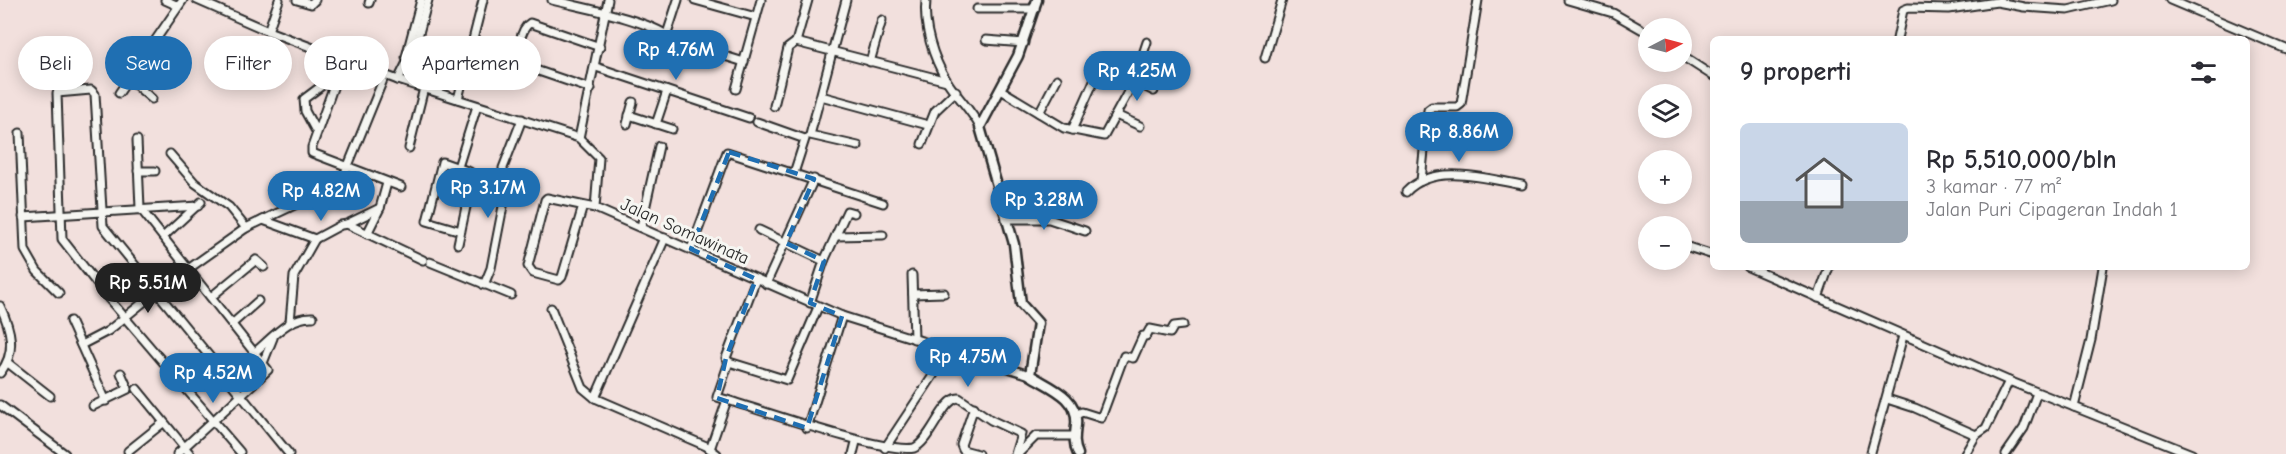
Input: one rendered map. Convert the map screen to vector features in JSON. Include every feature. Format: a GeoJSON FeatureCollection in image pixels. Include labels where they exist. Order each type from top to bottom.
{"type":"FeatureCollection","features":[{"type":"Feature","properties":{"kind":"street"},"geometry":{"type":"LineString","coordinates":[[159,36],[179,3],[165,0]]}},
{"type":"Feature","properties":{"kind":"street","name":"Jalan Somawinata"},"geometry":{"type":"LineString","coordinates":[[197,0],[304,45]]}},
{"type":"Feature","properties":{"kind":"street"},"geometry":{"type":"LineString","coordinates":[[268,31],[279,0]]}},
{"type":"Feature","properties":{"kind":"street"},"geometry":{"type":"LineString","coordinates":[[297,0],[311,4],[315,0]]}},
{"type":"Feature","properties":{"kind":"street"},"geometry":{"type":"LineString","coordinates":[[410,36],[421,0]]}},
{"type":"Feature","properties":{"kind":"street"},"geometry":{"type":"LineString","coordinates":[[418,36],[428,0]]}},
{"type":"Feature","properties":{"kind":"street"},"geometry":{"type":"LineString","coordinates":[[458,99],[483,0]]}},
{"type":"Feature","properties":{"kind":"street"},"geometry":{"type":"LineString","coordinates":[[552,0],[667,34],[674,40],[744,62]]}},
{"type":"Feature","properties":{"kind":"street"},"geometry":{"type":"LineString","coordinates":[[579,138],[596,67],[608,0]]}},
{"type":"Feature","properties":{"kind":"street"},"geometry":{"type":"LineString","coordinates":[[667,34],[678,0]]}},
{"type":"Feature","properties":{"kind":"street"},"geometry":{"type":"LineString","coordinates":[[694,0],[756,17]]}},
{"type":"Feature","properties":{"kind":"street"},"geometry":{"type":"LineString","coordinates":[[736,89],[761,0]]}},
{"type":"Feature","properties":{"kind":"street"},"geometry":{"type":"LineString","coordinates":[[774,106],[788,48],[796,42],[808,0]]}},
{"type":"Feature","properties":{"kind":"street"},"geometry":{"type":"LineString","coordinates":[[846,0],[810,135],[858,146]]}},
{"type":"Feature","properties":{"kind":"street"},"geometry":{"type":"LineString","coordinates":[[927,0],[925,21],[947,81],[980,127],[1017,261],[1021,304],[1038,323],[1030,375],[1068,399],[1076,415],[1075,436],[1078,454]]}},
{"type":"Feature","properties":{"kind":"street"},"geometry":{"type":"LineString","coordinates":[[1265,58],[1282,0]]}},
{"type":"Feature","properties":{"kind":"street"},"geometry":{"type":"LineString","coordinates":[[1421,181],[1428,110],[1432,107],[1457,107],[1461,104],[1478,0]]}},
{"type":"Feature","properties":{"kind":"street"},"geometry":{"type":"LineString","coordinates":[[1568,0],[1613,13],[1638,27]]}},
{"type":"Feature","properties":{"kind":"street"},"geometry":{"type":"LineString","coordinates":[[1897,36],[1903,10],[1908,8],[1948,9],[1997,2],[2024,7],[2068,10],[2111,0]]}},
{"type":"Feature","properties":{"kind":"street"},"geometry":{"type":"LineString","coordinates":[[2170,0],[2286,49]]}},
{"type":"Feature","properties":{"kind":"street"},"geometry":{"type":"LineString","coordinates":[[977,9],[1036,4],[1024,43],[1001,90],[986,111],[980,127]]}},
{"type":"Feature","properties":{"kind":"street"},"geometry":{"type":"LineString","coordinates":[[870,62],[882,20]]}},
{"type":"Feature","properties":{"kind":"street"},"geometry":{"type":"LineString","coordinates":[[591,89],[521,65],[517,58],[525,27],[530,23],[600,47]]}},
{"type":"Feature","properties":{"kind":"street"},"geometry":{"type":"LineString","coordinates":[[986,40],[1024,43]]}},
{"type":"Feature","properties":{"kind":"street"},"geometry":{"type":"LineString","coordinates":[[796,42],[947,81]]}},
{"type":"Feature","properties":{"kind":"street"},"geometry":{"type":"LineString","coordinates":[[1001,90],[1072,130],[1104,136],[1134,81],[1147,42]]}},
{"type":"Feature","properties":{"kind":"street"},"geometry":{"type":"LineString","coordinates":[[1692,62],[1710,74]]}},
{"type":"Feature","properties":{"kind":"street"},"geometry":{"type":"LineString","coordinates":[[1072,130],[1101,65],[1154,91]]}},
{"type":"Feature","properties":{"kind":"street"},"geometry":{"type":"LineString","coordinates":[[596,67],[749,118]]}},
{"type":"Feature","properties":{"kind":"street"},"geometry":{"type":"LineString","coordinates":[[398,80],[401,72]]}},
{"type":"Feature","properties":{"kind":"street","name":"Jalan Somawinata"},"geometry":{"type":"LineString","coordinates":[[389,77],[401,81]]}},
{"type":"Feature","properties":{"kind":"street"},"geometry":{"type":"LineString","coordinates":[[1039,113],[1057,79]]}},
{"type":"Feature","properties":{"kind":"street"},"geometry":{"type":"LineString","coordinates":[[317,133],[305,111],[304,99],[328,81],[332,81],[334,85],[312,153],[401,187]]}},
{"type":"Feature","properties":{"kind":"street"},"geometry":{"type":"LineString","coordinates":[[240,452],[125,318],[62,239],[59,214],[56,97],[59,92],[91,90],[95,94],[100,212],[103,226],[289,454]]}},
{"type":"Feature","properties":{"kind":"street"},"geometry":{"type":"LineString","coordinates":[[142,90],[152,99]]}},
{"type":"Feature","properties":{"kind":"street"},"geometry":{"type":"LineString","coordinates":[[81,345],[103,335],[156,292],[246,228],[341,183],[379,90]]}},
{"type":"Feature","properties":{"kind":"street"},"geometry":{"type":"LineString","coordinates":[[409,148],[424,90]]}},
{"type":"Feature","properties":{"kind":"street","name":"Jalan Somawinata"},"geometry":{"type":"LineString","coordinates":[[430,90],[579,138],[599,158],[595,208],[665,237],[818,307],[1030,375]]}},
{"type":"Feature","properties":{"kind":"street"},"geometry":{"type":"LineString","coordinates":[[656,124],[667,91]]}},
{"type":"Feature","properties":{"kind":"street"},"geometry":{"type":"LineString","coordinates":[[922,144],[934,111],[956,91]]}},
{"type":"Feature","properties":{"kind":"street"},"geometry":{"type":"LineString","coordinates":[[821,96],[928,124]]}},
{"type":"Feature","properties":{"kind":"street"},"geometry":{"type":"LineString","coordinates":[[627,124],[633,102]]}},
{"type":"Feature","properties":{"kind":"street"},"geometry":{"type":"LineString","coordinates":[[458,167],[477,106]]}},
{"type":"Feature","properties":{"kind":"street"},"geometry":{"type":"LineString","coordinates":[[629,115],[672,129]]}},
{"type":"Feature","properties":{"kind":"street"},"geometry":{"type":"LineString","coordinates":[[1116,115],[1140,126]]}},
{"type":"Feature","properties":{"kind":"street"},"geometry":{"type":"LineString","coordinates":[[484,285],[491,268],[505,196],[503,168],[522,119]]}},
{"type":"Feature","properties":{"kind":"street"},"geometry":{"type":"LineString","coordinates":[[757,122],[805,139],[794,172]]}},
{"type":"Feature","properties":{"kind":"street"},"geometry":{"type":"LineString","coordinates":[[20,133],[26,250],[29,259],[59,293]]}},
{"type":"Feature","properties":{"kind":"street"},"geometry":{"type":"LineString","coordinates":[[137,140],[140,208],[268,370],[177,454]]}},
{"type":"Feature","properties":{"kind":"street"},"geometry":{"type":"LineString","coordinates":[[641,227],[659,146]]}},
{"type":"Feature","properties":{"kind":"street"},"geometry":{"type":"LineString","coordinates":[[691,249],[727,152],[883,202]]}},
{"type":"Feature","properties":{"kind":"street"},"geometry":{"type":"LineString","coordinates":[[170,154],[195,183],[229,207],[246,228]]}},
{"type":"Feature","properties":{"kind":"street"},"geometry":{"type":"LineString","coordinates":[[458,244],[461,231],[472,179],[470,172],[440,163],[427,219],[429,223],[461,231]]}},
{"type":"Feature","properties":{"kind":"street"},"geometry":{"type":"LineString","coordinates":[[138,171],[155,171]]}},
{"type":"Feature","properties":{"kind":"street"},"geometry":{"type":"LineString","coordinates":[[1406,192],[1421,181],[1454,175],[1522,185]]}},
{"type":"Feature","properties":{"kind":"street"},"geometry":{"type":"LineString","coordinates":[[766,284],[814,179]]}},
{"type":"Feature","properties":{"kind":"street"},"geometry":{"type":"LineString","coordinates":[[367,234],[380,208],[387,183]]}},
{"type":"Feature","properties":{"kind":"street"},"geometry":{"type":"LineString","coordinates":[[583,206],[562,277],[559,280],[533,273],[528,266],[544,200],[548,198],[595,208]]}},
{"type":"Feature","properties":{"kind":"street"},"geometry":{"type":"LineString","coordinates":[[23,217],[200,204],[163,237]]}},
{"type":"Feature","properties":{"kind":"street"},"geometry":{"type":"LineString","coordinates":[[290,322],[294,276],[315,239],[380,208]]}},
{"type":"Feature","properties":{"kind":"street"},"geometry":{"type":"LineString","coordinates":[[810,303],[824,261],[848,210],[854,213]]}},
{"type":"Feature","properties":{"kind":"street"},"geometry":{"type":"LineString","coordinates":[[1006,219],[1040,218],[1085,231]]}},
{"type":"Feature","properties":{"kind":"street"},"geometry":{"type":"LineString","coordinates":[[263,220],[315,239]]}},
{"type":"Feature","properties":{"kind":"street"},"geometry":{"type":"LineString","coordinates":[[347,224],[427,261],[511,295]]}},
{"type":"Feature","properties":{"kind":"street"},"geometry":{"type":"LineString","coordinates":[[759,230],[824,261]]}},
{"type":"Feature","properties":{"kind":"street"},"geometry":{"type":"LineString","coordinates":[[836,236],[884,235]]}},
{"type":"Feature","properties":{"kind":"street"},"geometry":{"type":"LineString","coordinates":[[595,398],[665,237]]}},
{"type":"Feature","properties":{"kind":"street"},"geometry":{"type":"LineString","coordinates":[[1692,248],[1710,254]]}},
{"type":"Feature","properties":{"kind":"street"},"geometry":{"type":"LineString","coordinates":[[211,297],[256,260],[264,267]]}},
{"type":"Feature","properties":{"kind":"street"},"geometry":{"type":"LineString","coordinates":[[1755,270],[2037,393],[2192,454]]}},
{"type":"Feature","properties":{"kind":"street"},"geometry":{"type":"LineString","coordinates":[[1818,298],[1828,270]]}},
{"type":"Feature","properties":{"kind":"street"},"geometry":{"type":"LineString","coordinates":[[2074,407],[2091,340],[2103,270]]}},
{"type":"Feature","properties":{"kind":"street"},"geometry":{"type":"LineString","coordinates":[[912,275],[914,339]]}},
{"type":"Feature","properties":{"kind":"street"},"geometry":{"type":"LineString","coordinates":[[756,279],[726,358],[729,362],[787,380],[818,307]]}},
{"type":"Feature","properties":{"kind":"street"},"geometry":{"type":"LineString","coordinates":[[913,294],[944,293]]}},
{"type":"Feature","properties":{"kind":"street"},"geometry":{"type":"LineString","coordinates":[[232,324],[258,301]]}},
{"type":"Feature","properties":{"kind":"street"},"geometry":{"type":"LineString","coordinates":[[0,306],[11,335],[8,363],[0,373]]}},
{"type":"Feature","properties":{"kind":"street"},"geometry":{"type":"LineString","coordinates":[[551,308],[583,388],[595,398],[717,454]]}},
{"type":"Feature","properties":{"kind":"street"},"geometry":{"type":"LineString","coordinates":[[807,428],[842,316]]}},
{"type":"Feature","properties":{"kind":"street"},"geometry":{"type":"LineString","coordinates":[[255,352],[290,322],[304,317],[313,317]]}},
{"type":"Feature","properties":{"kind":"street"},"geometry":{"type":"LineString","coordinates":[[70,321],[106,401]]}},
{"type":"Feature","properties":{"kind":"street"},"geometry":{"type":"LineString","coordinates":[[1076,415],[1082,412],[1101,418],[1125,356],[1133,358],[1143,336],[1146,336],[1150,329],[1170,333],[1174,326],[1183,326]]}},
{"type":"Feature","properties":{"kind":"street"},"geometry":{"type":"LineString","coordinates":[[263,363],[274,336]]}},
{"type":"Feature","properties":{"kind":"street"},"geometry":{"type":"LineString","coordinates":[[1871,452],[1903,336]]}},
{"type":"Feature","properties":{"kind":"street"},"geometry":{"type":"LineString","coordinates":[[885,448],[950,350]]}},
{"type":"Feature","properties":{"kind":"street"},"geometry":{"type":"LineString","coordinates":[[729,362],[717,397],[774,414],[807,428],[885,448],[913,449],[919,445],[954,398],[963,399],[991,420],[1021,434],[1016,454]]}},
{"type":"Feature","properties":{"kind":"street"},"geometry":{"type":"LineString","coordinates":[[8,363],[50,396]]}},
{"type":"Feature","properties":{"kind":"street"},"geometry":{"type":"LineString","coordinates":[[93,406],[128,390],[121,373]]}},
{"type":"Feature","properties":{"kind":"street"},"geometry":{"type":"LineString","coordinates":[[1965,454],[1976,435],[1986,428],[2009,381]]}},
{"type":"Feature","properties":{"kind":"street"},"geometry":{"type":"LineString","coordinates":[[137,389],[190,454]]}},
{"type":"Feature","properties":{"kind":"street"},"geometry":{"type":"LineString","coordinates":[[2006,454],[2024,428],[2037,393]]}},
{"type":"Feature","properties":{"kind":"street"},"geometry":{"type":"LineString","coordinates":[[1887,399],[1915,408],[1976,435]]}},
{"type":"Feature","properties":{"kind":"street"},"geometry":{"type":"LineString","coordinates":[[710,449],[727,400]]}},
{"type":"Feature","properties":{"kind":"street"},"geometry":{"type":"LineString","coordinates":[[0,405],[65,454]]}},
{"type":"Feature","properties":{"kind":"street"},"geometry":{"type":"LineString","coordinates":[[974,407],[961,446],[963,450],[978,454]]}},
{"type":"Feature","properties":{"kind":"street"},"geometry":{"type":"LineString","coordinates":[[128,451],[163,423]]}},
{"type":"Feature","properties":{"kind":"street"},"geometry":{"type":"LineString","coordinates":[[1016,454],[1036,436],[1075,436]]}},
{"type":"Feature","properties":{"kind":"street"},"geometry":{"type":"LineString","coordinates":[[853,454],[856,442]]}},
{"type":"Feature","properties":{"kind":"highlighted area"},"geometry":{"type":"Polygon","coordinates":[[[729,152],[814,179],[786,243],[824,261],[810,303],[842,316],[807,428],[717,398],[726,358],[756,279],[691,249],[729,152]]]}}]}
